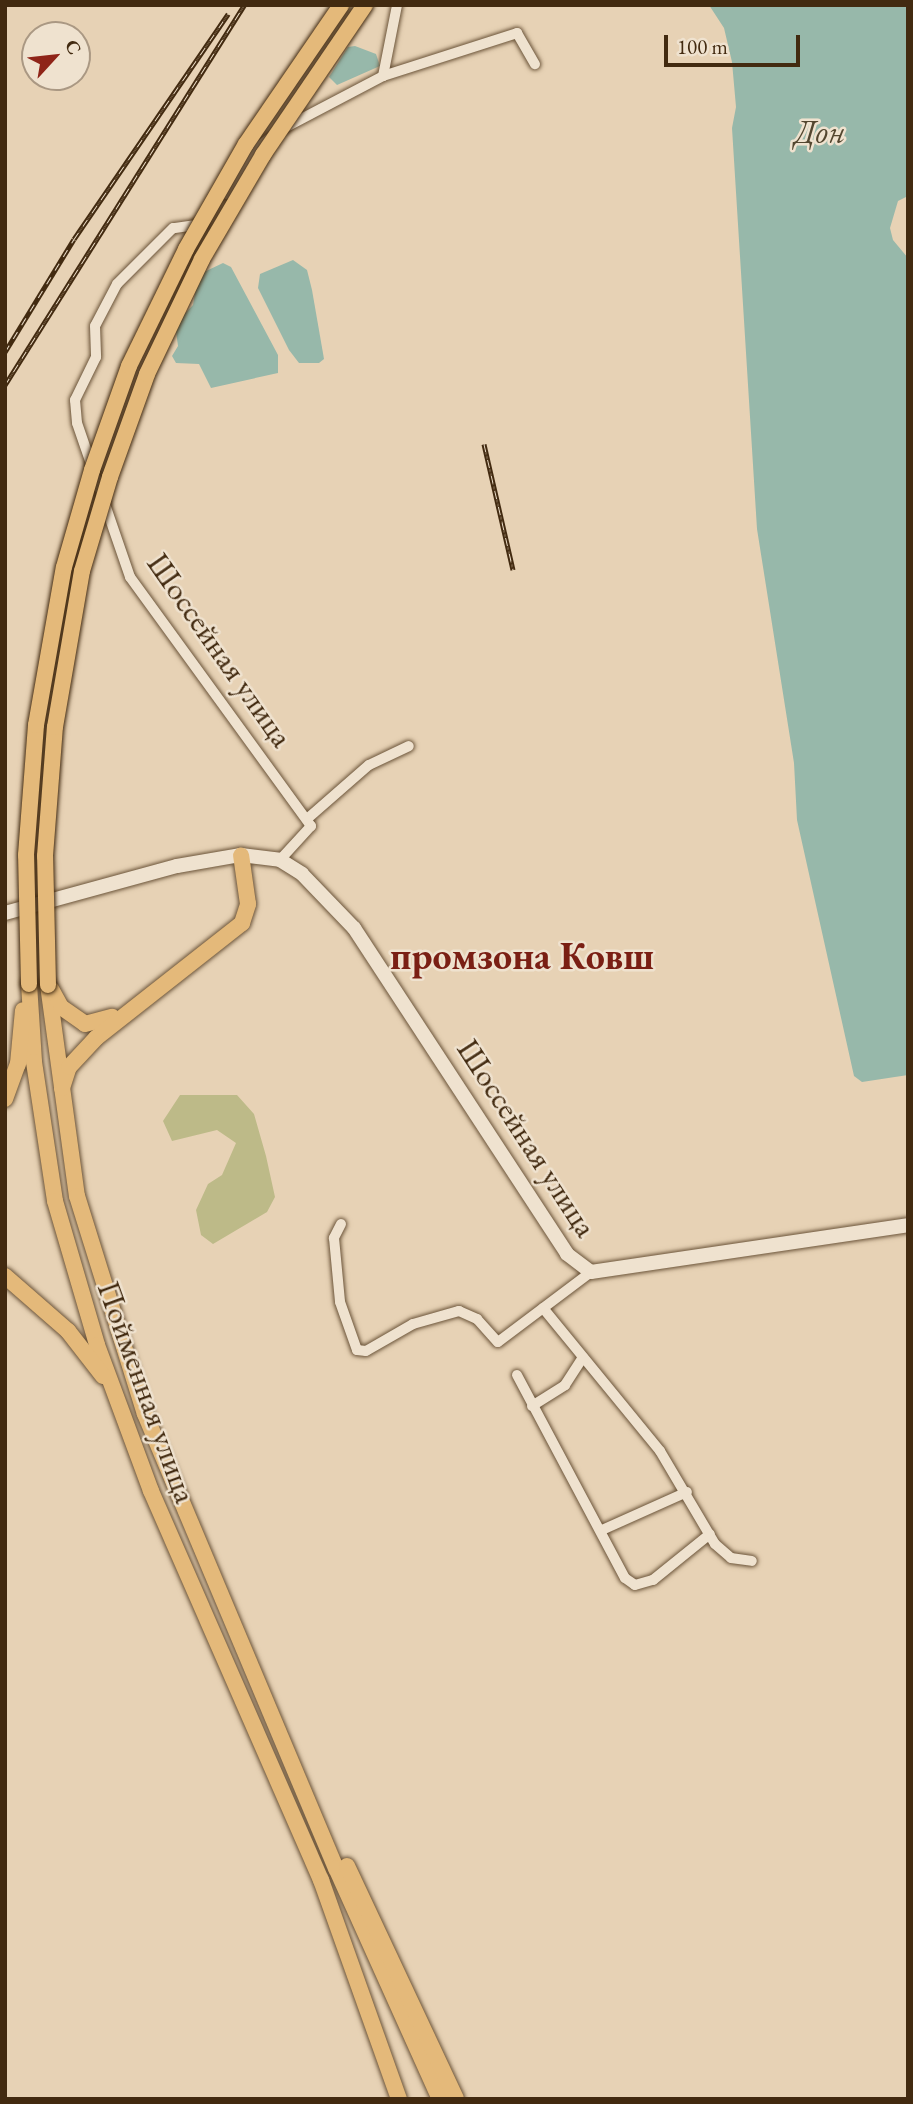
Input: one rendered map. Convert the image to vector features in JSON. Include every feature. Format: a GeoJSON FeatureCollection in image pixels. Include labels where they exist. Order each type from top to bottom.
{"type":"FeatureCollection","features":[{"type":"Feature","properties":{"kind":"main road"},"geometry":{"type":"LineString","coordinates":[[5,1098],[16,1074],[25,995],[29,986],[26,855],[36,725],[64,567],[92,470],[129,366],[186,248],[246,144],[341,5]]}},
{"type":"Feature","properties":{"kind":"main road","name":"Пойменная улица"},"geometry":{"type":"LineString","coordinates":[[301,1780],[171,1482],[116,1331],[77,1196],[48,985],[45,856],[55,727],[82,571],[124,434],[167,330],[226,215],[365,5]]}},
{"type":"Feature","properties":{"kind":"main road"},"geometry":{"type":"LineString","coordinates":[[48,985],[72,1017],[85,1024],[107,1021],[235,919],[241,904],[235,856]]}},
{"type":"Feature","properties":{"kind":"main road"},"geometry":{"type":"LineString","coordinates":[[62,1090],[69,1067],[96,1038],[242,923],[248,904],[235,856]]}},
{"type":"Feature","properties":{"kind":"main road","name":"Шоссейная улица"},"geometry":{"type":"LineString","coordinates":[[5,913],[177,866],[235,856],[280,860],[310,881],[358,934],[568,1254],[591,1272],[908,1226]]}},
{"type":"Feature","properties":{"kind":"main road","name":"Пойменная улица"},"geometry":{"type":"LineString","coordinates":[[29,986],[34,1062],[55,1201],[97,1345],[199,1602],[287,1798],[352,1957],[396,2099]]}},
{"type":"Feature","properties":{"kind":"main road"},"geometry":{"type":"LineString","coordinates":[[5,1276],[68,1331],[103,1376],[131,1433]]}},
{"type":"Feature","properties":{"kind":"main road"},"geometry":{"type":"LineString","coordinates":[[301,1780],[440,2099]]}},
{"type":"Feature","properties":{"kind":"main road"},"geometry":{"type":"LineString","coordinates":[[301,1780],[323,1816],[456,2099]]}},
{"type":"Feature","properties":{"kind":"street"},"geometry":{"type":"LineString","coordinates":[[383,76],[397,5]]}},
{"type":"Feature","properties":{"kind":"street","name":"Шоссейная улица"},"geometry":{"type":"LineString","coordinates":[[309,823],[130,577],[77,423],[75,400],[96,357],[95,326],[120,280],[173,228],[207,223],[261,144],[307,113],[383,76],[517,33],[535,64]]}},
{"type":"Feature","properties":{"kind":"street"},"geometry":{"type":"LineString","coordinates":[[280,860],[309,823],[385,754],[409,746]]}},
{"type":"Feature","properties":{"kind":"street","name":"Шоссейная улица"},"geometry":{"type":"LineString","coordinates":[[341,1224],[334,1238],[340,1302],[358,1350],[366,1351],[413,1324],[459,1311],[477,1319],[498,1342],[591,1272]]}},
{"type":"Feature","properties":{"kind":"street"},"geometry":{"type":"LineString","coordinates":[[543,1308],[687,1492],[710,1534],[731,1558],[752,1561]]}},
{"type":"Feature","properties":{"kind":"street"},"geometry":{"type":"LineString","coordinates":[[532,1406],[565,1385],[583,1357]]}},
{"type":"Feature","properties":{"kind":"street"},"geometry":{"type":"LineString","coordinates":[[517,1374],[532,1406],[602,1530],[613,1562],[635,1585],[653,1580],[710,1534]]}},
{"type":"Feature","properties":{"kind":"street"},"geometry":{"type":"LineString","coordinates":[[602,1530],[687,1492]]}},
{"type":"Feature","properties":{"kind":"shaded area"},"geometry":{"type":"Polygon","coordinates":[[[180,1095],[237,1095],[254,1114],[266,1156],[275,1197],[267,1212],[213,1244],[201,1235],[196,1210],[208,1184],[222,1175],[236,1143],[217,1130],[172,1141],[163,1121],[180,1095]]]}},
{"type":"Feature","properties":{"kind":"water","name":"Дон"},"geometry":{"type":"Polygon","coordinates":[[[709,5],[908,5],[908,196],[898,201],[890,228],[893,240],[908,258],[908,1075],[862,1082],[854,1076],[797,820],[794,763],[757,529],[732,128],[736,107],[732,62],[724,28],[709,5]]]}},
{"type":"Feature","properties":{"kind":"water"},"geometry":{"type":"Polygon","coordinates":[[[355,46],[376,54],[380,66],[337,85],[329,77],[348,47],[355,46]]]}},
{"type":"Feature","properties":{"kind":"water"},"geometry":{"type":"Polygon","coordinates":[[[293,260],[307,270],[324,359],[319,363],[299,363],[289,350],[258,288],[260,274],[293,260]]]}},
{"type":"Feature","properties":{"kind":"water"},"geometry":{"type":"Polygon","coordinates":[[[223,263],[231,267],[278,355],[278,373],[211,388],[199,364],[176,363],[172,356],[178,346],[175,324],[193,305],[197,282],[204,272],[223,263]]]}},
{"type":"Feature","properties":{"kind":"railway"},"geometry":{"type":"LineString","coordinates":[[5,385],[244,5]]}},
{"type":"Feature","properties":{"kind":"railway"},"geometry":{"type":"LineString","coordinates":[[5,352],[74,239],[228,14]]}},
{"type":"Feature","properties":{"kind":"railway"},"geometry":{"type":"LineString","coordinates":[[484,444],[513,570]]}},
{"type":"Feature","properties":{"kind":"district","name":"промзона Ковш"},"geometry":{"type":"Point","coordinates":[522,956]}}]}
